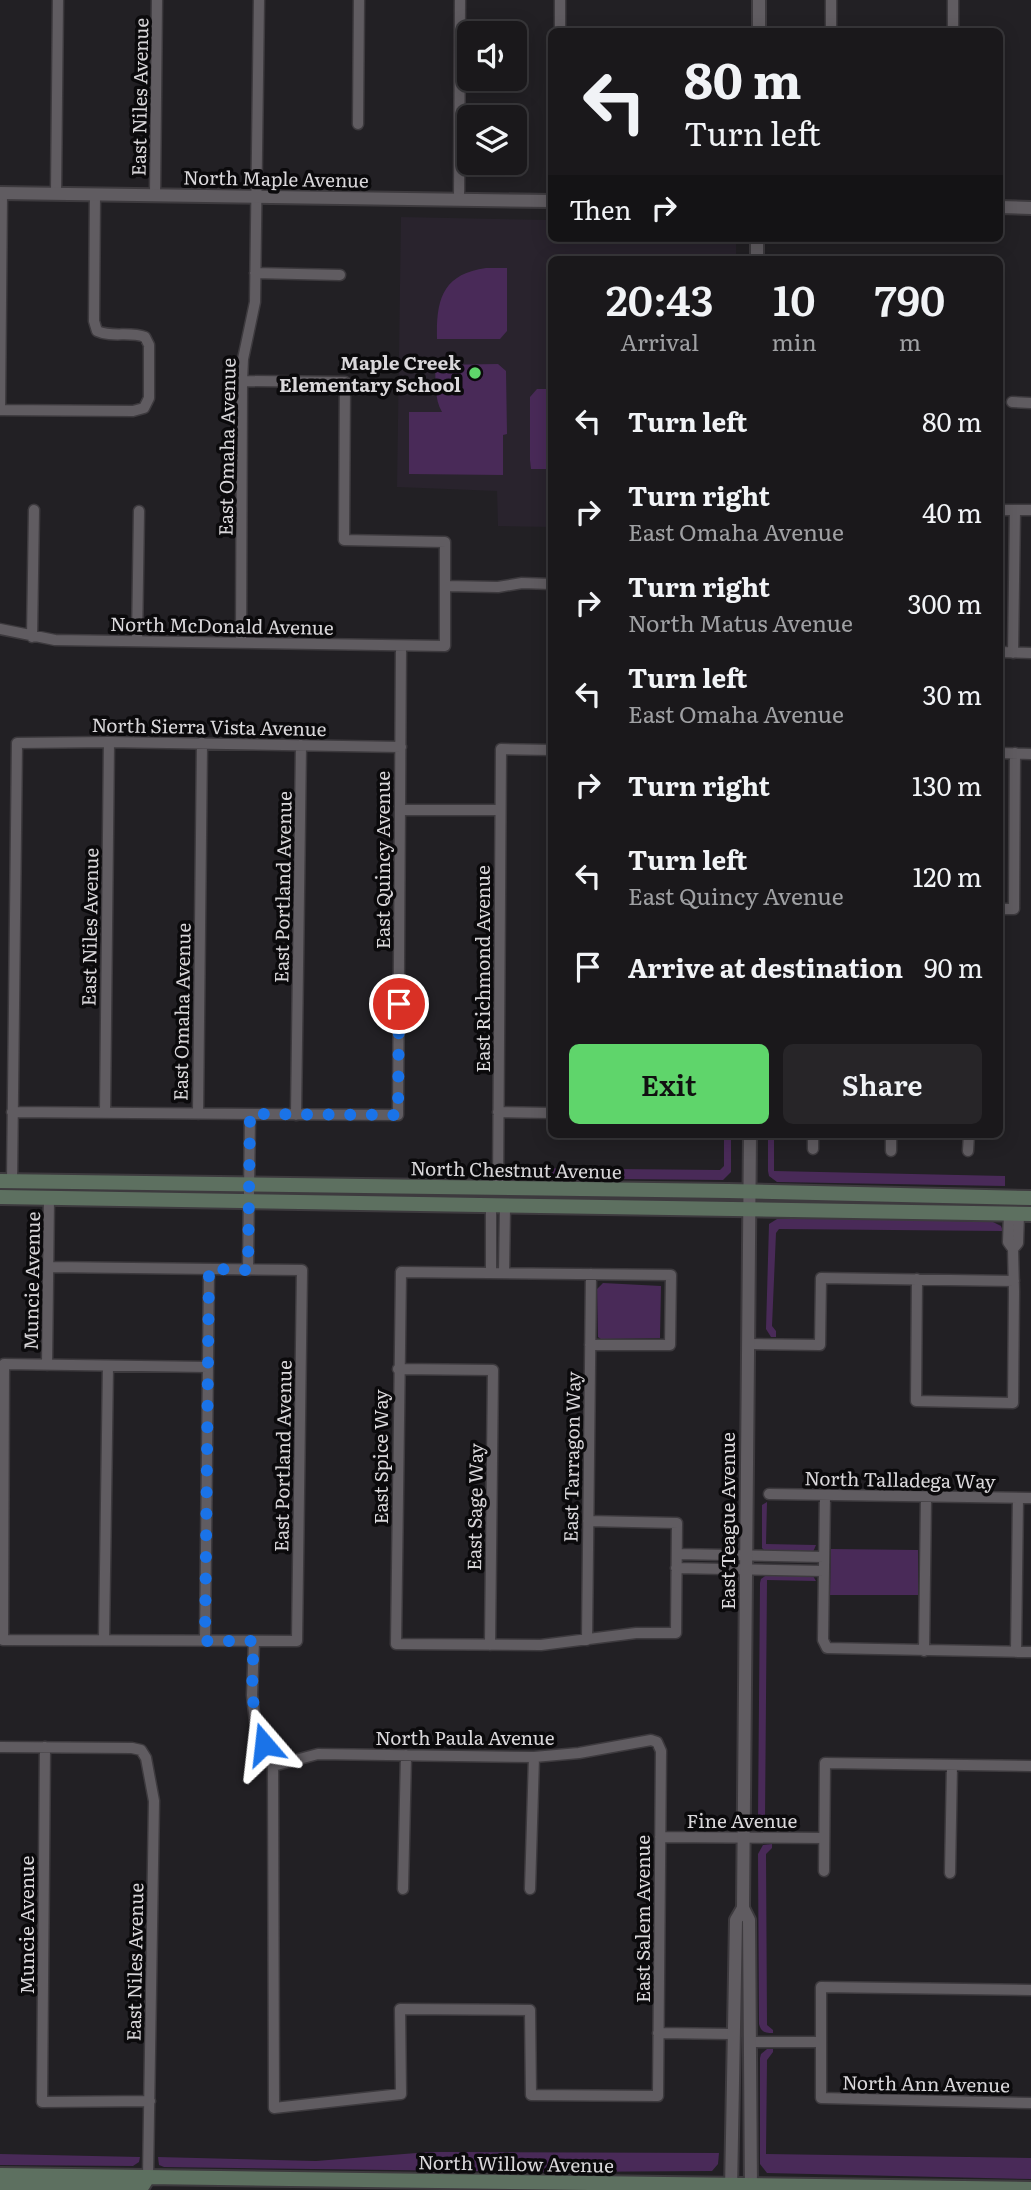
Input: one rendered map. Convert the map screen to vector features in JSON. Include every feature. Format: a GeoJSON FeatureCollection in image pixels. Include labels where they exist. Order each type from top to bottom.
{"type":"FeatureCollection","features":[{"type":"Feature","properties":{"kind":"main road","name":"North Chestnut Avenue"},"geometry":{"type":"LineString","coordinates":[[4,1184],[248,1184],[1031,1198]]}},
{"type":"Feature","properties":{"kind":"main road"},"geometry":{"type":"LineString","coordinates":[[371,1204],[425,1195],[492,1197],[498,1188]]}},
{"type":"Feature","properties":{"kind":"main road","name":"North Chestnut Avenue"},"geometry":{"type":"LineString","coordinates":[[0,1197],[750,1210],[1022,1211]]}},
{"type":"Feature","properties":{"kind":"main road","name":"North Willow Avenue"},"geometry":{"type":"LineString","coordinates":[[0,2175],[1031,2189]]}},
{"type":"Feature","properties":{"kind":"main road"},"geometry":{"type":"LineString","coordinates":[[0,2185],[33,2186],[81,2176]]}},
{"type":"Feature","properties":{"kind":"main road"},"geometry":{"type":"LineString","coordinates":[[56,2190],[70,2187],[135,2188],[143,2185],[148,2177]]}},
{"type":"Feature","properties":{"kind":"street"},"geometry":{"type":"LineString","coordinates":[[56,193],[58,0]]}},
{"type":"Feature","properties":{"kind":"street","name":"East Niles Avenue"},"geometry":{"type":"LineString","coordinates":[[155,195],[158,0]]}},
{"type":"Feature","properties":{"kind":"street","name":"East Omaha Avenue"},"geometry":{"type":"LineString","coordinates":[[241,643],[242,382],[243,359],[255,302],[259,0]]}},
{"type":"Feature","properties":{"kind":"street"},"geometry":{"type":"LineString","coordinates":[[358,124],[359,0]]}},
{"type":"Feature","properties":{"kind":"street"},"geometry":{"type":"LineString","coordinates":[[459,200],[460,0]]}},
{"type":"Feature","properties":{"kind":"street"},"geometry":{"type":"LineString","coordinates":[[560,0],[560,28]]}},
{"type":"Feature","properties":{"kind":"street"},"geometry":{"type":"LineString","coordinates":[[759,0],[759,28]]}},
{"type":"Feature","properties":{"kind":"street"},"geometry":{"type":"LineString","coordinates":[[831,0],[831,28]]}},
{"type":"Feature","properties":{"kind":"street"},"geometry":{"type":"LineString","coordinates":[[953,0],[953,28]]}},
{"type":"Feature","properties":{"kind":"street"},"geometry":{"type":"LineString","coordinates":[[1,192],[0,410],[133,411],[144,408],[149,398],[149,345],[145,337],[136,334],[105,335],[97,331],[94,321],[95,194]]}},
{"type":"Feature","properties":{"kind":"street","name":"North Maple Avenue"},"geometry":{"type":"LineString","coordinates":[[1,192],[548,201]]}},
{"type":"Feature","properties":{"kind":"street"},"geometry":{"type":"LineString","coordinates":[[1003,207],[1031,208]]}},
{"type":"Feature","properties":{"kind":"street"},"geometry":{"type":"LineString","coordinates":[[255,273],[340,275]]}},
{"type":"Feature","properties":{"kind":"street"},"geometry":{"type":"LineString","coordinates":[[242,382],[345,382],[344,540],[445,541],[445,586],[548,584]]}},
{"type":"Feature","properties":{"kind":"street"},"geometry":{"type":"LineString","coordinates":[[1012,402],[1031,403]]}},
{"type":"Feature","properties":{"kind":"street"},"geometry":{"type":"LineString","coordinates":[[32,637],[34,510]]}},
{"type":"Feature","properties":{"kind":"street"},"geometry":{"type":"LineString","coordinates":[[1003,510],[1031,510]]}},
{"type":"Feature","properties":{"kind":"street"},"geometry":{"type":"LineString","coordinates":[[1013,653],[1015,510]]}},
{"type":"Feature","properties":{"kind":"street"},"geometry":{"type":"LineString","coordinates":[[137,641],[139,511]]}},
{"type":"Feature","properties":{"kind":"street","name":"North McDonald Avenue"},"geometry":{"type":"LineString","coordinates":[[0,629],[55,640],[445,646],[445,586]]}},
{"type":"Feature","properties":{"kind":"street","name":"East Quincy Avenue"},"geometry":{"type":"LineString","coordinates":[[296,1115],[398,1115],[401,646]]}},
{"type":"Feature","properties":{"kind":"street"},"geometry":{"type":"LineString","coordinates":[[1003,652],[1031,653]]}},
{"type":"Feature","properties":{"kind":"street","name":"East Niles Avenue"},"geometry":{"type":"LineString","coordinates":[[105,1113],[108,742]]}},
{"type":"Feature","properties":{"kind":"street","name":"North Sierra Vista Avenue"},"geometry":{"type":"LineString","coordinates":[[12,1112],[17,743],[401,747]]}},
{"type":"Feature","properties":{"kind":"street","name":"East Omaha Avenue"},"geometry":{"type":"LineString","coordinates":[[198,1114],[202,743]]}},
{"type":"Feature","properties":{"kind":"street","name":"East Portland Avenue"},"geometry":{"type":"LineString","coordinates":[[296,1115],[301,745]]}},
{"type":"Feature","properties":{"kind":"street","name":"East Richmond Avenue"},"geometry":{"type":"LineString","coordinates":[[498,1188],[501,749],[548,750]]}},
{"type":"Feature","properties":{"kind":"street"},"geometry":{"type":"LineString","coordinates":[[1003,753],[1031,754]]}},
{"type":"Feature","properties":{"kind":"street"},"geometry":{"type":"LineString","coordinates":[[1003,909],[1014,909],[1015,753]]}},
{"type":"Feature","properties":{"kind":"street"},"geometry":{"type":"LineString","coordinates":[[400,810],[500,810]]}},
{"type":"Feature","properties":{"kind":"street"},"geometry":{"type":"LineString","coordinates":[[4,1184],[12,1112],[296,1115]]}},
{"type":"Feature","properties":{"kind":"street"},"geometry":{"type":"LineString","coordinates":[[498,1112],[548,1113]]}},
{"type":"Feature","properties":{"kind":"street"},"geometry":{"type":"LineString","coordinates":[[49,1267],[248,1270],[250,1114]]}},
{"type":"Feature","properties":{"kind":"street","name":"East Teague Avenue"},"geometry":{"type":"LineString","coordinates":[[731,2187],[736,1920],[743,1908],[750,1138]]}},
{"type":"Feature","properties":{"kind":"street"},"geometry":{"type":"LineString","coordinates":[[813,1138],[813,1149]]}},
{"type":"Feature","properties":{"kind":"street"},"geometry":{"type":"LineString","coordinates":[[891,1138],[891,1151]]}},
{"type":"Feature","properties":{"kind":"street"},"geometry":{"type":"LineString","coordinates":[[968,1138],[968,1151]]}},
{"type":"Feature","properties":{"kind":"street","name":"Muncie Avenue"},"geometry":{"type":"LineString","coordinates":[[49,1198],[47,1365],[4,1364],[3,1640],[104,1640]]}},
{"type":"Feature","properties":{"kind":"street"},"geometry":{"type":"LineString","coordinates":[[498,1206],[491,1233],[491,1273],[671,1275],[670,1345],[590,1345]]}},
{"type":"Feature","properties":{"kind":"street"},"geometry":{"type":"LineString","coordinates":[[498,1206],[505,1234],[504,1273]]}},
{"type":"Feature","properties":{"kind":"street"},"geometry":{"type":"LineString","coordinates":[[917,1279],[916,1401],[1013,1403],[1014,1281],[1013,1249],[1008,1242],[1022,1211]]}},
{"type":"Feature","properties":{"kind":"street"},"geometry":{"type":"LineString","coordinates":[[491,1233],[505,1234]]}},
{"type":"Feature","properties":{"kind":"street"},"geometry":{"type":"LineString","coordinates":[[205,1641],[209,1269]]}},
{"type":"Feature","properties":{"kind":"street","name":"East Portland Avenue"},"geometry":{"type":"LineString","coordinates":[[248,1270],[302,1270],[297,1641],[254,1641]]}},
{"type":"Feature","properties":{"kind":"street","name":"East Spice Way"},"geometry":{"type":"LineString","coordinates":[[490,1645],[396,1644],[401,1272],[491,1273]]}},
{"type":"Feature","properties":{"kind":"street","name":"East Tarragon Way"},"geometry":{"type":"LineString","coordinates":[[587,1640],[591,1274]]}},
{"type":"Feature","properties":{"kind":"street"},"geometry":{"type":"LineString","coordinates":[[748,1344],[820,1345],[821,1278],[1014,1281]]}},
{"type":"Feature","properties":{"kind":"street"},"geometry":{"type":"LineString","coordinates":[[47,1365],[208,1367]]}},
{"type":"Feature","properties":{"kind":"street"},"geometry":{"type":"LineString","coordinates":[[108,1366],[104,1640],[254,1641],[252,1695],[255,1722],[273,1766]]}},
{"type":"Feature","properties":{"kind":"street","name":"East Sage Way"},"geometry":{"type":"LineString","coordinates":[[398,1369],[493,1370],[490,1645]]}},
{"type":"Feature","properties":{"kind":"street","name":"North Talladega Way"},"geometry":{"type":"LineString","coordinates":[[769,1494],[1031,1498]]}},
{"type":"Feature","properties":{"kind":"street"},"geometry":{"type":"LineString","coordinates":[[825,1495],[823,1640],[827,1648],[1031,1653]]}},
{"type":"Feature","properties":{"kind":"street"},"geometry":{"type":"LineString","coordinates":[[924,1651],[926,1497]]}},
{"type":"Feature","properties":{"kind":"street"},"geometry":{"type":"LineString","coordinates":[[1016,1652],[1018,1498]]}},
{"type":"Feature","properties":{"kind":"street"},"geometry":{"type":"LineString","coordinates":[[490,1645],[541,1645],[636,1633],[676,1633],[677,1523],[588,1521]]}},
{"type":"Feature","properties":{"kind":"street"},"geometry":{"type":"LineString","coordinates":[[677,1554],[824,1557]]}},
{"type":"Feature","properties":{"kind":"street"},"geometry":{"type":"LineString","coordinates":[[712,1569],[713,1555]]}},
{"type":"Feature","properties":{"kind":"street"},"geometry":{"type":"LineString","coordinates":[[787,1557],[787,1570]]}},
{"type":"Feature","properties":{"kind":"street"},"geometry":{"type":"LineString","coordinates":[[676,1568],[824,1571]]}},
{"type":"Feature","properties":{"kind":"street","name":"North Paula Avenue"},"geometry":{"type":"LineString","coordinates":[[273,1766],[318,1754],[534,1757],[579,1753],[651,1740],[657,1742]]}},
{"type":"Feature","properties":{"kind":"street","name":"East Salem Avenue"},"geometry":{"type":"LineString","coordinates":[[273,1766],[274,2108],[401,2094],[400,2009],[530,2010],[531,2095],[658,2096],[661,1751],[657,1742]]}},
{"type":"Feature","properties":{"kind":"street"},"geometry":{"type":"LineString","coordinates":[[0,1747],[45,1747]]}},
{"type":"Feature","properties":{"kind":"street","name":"East Niles Avenue"},"geometry":{"type":"LineString","coordinates":[[45,1747],[141,1750],[146,1758],[155,1801],[148,2177]]}},
{"type":"Feature","properties":{"kind":"street","name":"Muncie Avenue"},"geometry":{"type":"LineString","coordinates":[[45,1747],[42,2102],[150,2101]]}},
{"type":"Feature","properties":{"kind":"street"},"geometry":{"type":"LineString","coordinates":[[404,1889],[406,1755]]}},
{"type":"Feature","properties":{"kind":"street"},"geometry":{"type":"LineString","coordinates":[[530,1889],[534,1757]]}},
{"type":"Feature","properties":{"kind":"street"},"geometry":{"type":"LineString","coordinates":[[824,1871],[825,1763],[1031,1766]]}},
{"type":"Feature","properties":{"kind":"street"},"geometry":{"type":"LineString","coordinates":[[950,1872],[951,1765]]}},
{"type":"Feature","properties":{"kind":"street","name":"Fine Avenue"},"geometry":{"type":"LineString","coordinates":[[660,1837],[824,1838]]}},
{"type":"Feature","properties":{"kind":"street","name":"East Teague Avenue"},"geometry":{"type":"LineString","coordinates":[[743,1908],[750,1920],[751,2187]]}},
{"type":"Feature","properties":{"kind":"street"},"geometry":{"type":"LineString","coordinates":[[751,2042],[821,2042],[821,1986],[1031,1990]]}},
{"type":"Feature","properties":{"kind":"street"},"geometry":{"type":"LineString","coordinates":[[659,2034],[732,2034]]}},
{"type":"Feature","properties":{"kind":"street","name":"North Ann Avenue"},"geometry":{"type":"LineString","coordinates":[[821,2042],[821,2098],[1031,2103]]}},
{"type":"Feature","properties":{"kind":"shaded area","name":"Maple Creek Elementary School"},"geometry":{"type":"Polygon","coordinates":[[[401,217],[548,220],[548,242],[736,242],[736,256],[548,256],[548,527],[498,526],[497,491],[397,487],[401,217]]]}},
{"type":"Feature","properties":{"kind":"shaded area"},"geometry":{"type":"Polygon","coordinates":[[[486,268],[507,268],[507,331],[500,339],[437,339],[438,312],[445,291],[460,276],[486,268]]]}},
{"type":"Feature","properties":{"kind":"shaded area"},"geometry":{"type":"Polygon","coordinates":[[[498,364],[506,371],[507,434],[503,435],[503,475],[409,474],[409,412],[442,412],[437,395],[435,365],[498,364]]]}},
{"type":"Feature","properties":{"kind":"shaded area"},"geometry":{"type":"Polygon","coordinates":[[[537,389],[548,389],[548,469],[531,469],[530,397],[537,389]]]}},
{"type":"Feature","properties":{"kind":"shaded area"},"geometry":{"type":"Polygon","coordinates":[[[724,1138],[731,1138],[731,1172],[723,1180],[513,1178],[506,1168],[720,1170],[724,1166],[724,1138]]]}},
{"type":"Feature","properties":{"kind":"shaded area"},"geometry":{"type":"Polygon","coordinates":[[[768,1138],[774,1138],[774,1171],[1005,1176],[1005,1186],[777,1182],[769,1176],[768,1138]]]}},
{"type":"Feature","properties":{"kind":"shaded area"},"geometry":{"type":"Polygon","coordinates":[[[777,1219],[993,1222],[1001,1226],[1003,1231],[779,1229],[776,1233],[772,1326],[776,1337],[771,1337],[766,1329],[769,1224],[777,1219]]]}},
{"type":"Feature","properties":{"kind":"shaded area"},"geometry":{"type":"Polygon","coordinates":[[[603,1283],[661,1286],[660,1338],[598,1337],[597,1289],[603,1283]]]}},
{"type":"Feature","properties":{"kind":"shaded area"},"geometry":{"type":"Polygon","coordinates":[[[767,1502],[766,1544],[816,1545],[813,1552],[765,1551],[762,1548],[762,1505],[767,1502]]]}},
{"type":"Feature","properties":{"kind":"shaded area"},"geometry":{"type":"Polygon","coordinates":[[[831,1549],[918,1550],[918,1595],[830,1595],[831,1549]]]}},
{"type":"Feature","properties":{"kind":"shaded area"},"geometry":{"type":"Polygon","coordinates":[[[768,1574],[810,1575],[816,1581],[767,1580],[765,1818],[772,1829],[761,1825],[758,1819],[760,1583],[768,1574]]]}},
{"type":"Feature","properties":{"kind":"shaded area"},"geometry":{"type":"Polygon","coordinates":[[[772,1844],[766,1854],[767,2025],[773,2030],[773,2033],[768,2033],[761,2029],[759,2024],[758,1854],[763,1845],[772,1844]]]}},
{"type":"Feature","properties":{"kind":"shaded area"},"geometry":{"type":"Polygon","coordinates":[[[767,2049],[773,2049],[773,2052],[767,2060],[766,2154],[1031,2158],[1031,2179],[767,2173],[760,2164],[760,2058],[767,2049]]]}},
{"type":"Feature","properties":{"kind":"shaded area"},"geometry":{"type":"Polygon","coordinates":[[[429,2152],[719,2153],[718,2164],[712,2171],[553,2172],[164,2167],[159,2165],[158,2157],[316,2161],[429,2152]]]}},
{"type":"Feature","properties":{"kind":"shaded area"},"geometry":{"type":"Polygon","coordinates":[[[0,2154],[140,2157],[139,2162],[133,2166],[0,2165],[0,2154]]]}},
{"type":"Feature","properties":{"kind":"place","name":"Maple Creek Elementary School"},"geometry":{"type":"Point","coordinates":[475,373]}},
{"type":"Feature","properties":{"kind":"route"},"geometry":{"type":"LineString","coordinates":[[264,1744],[255,1722],[252,1695],[254,1641],[205,1641],[209,1269],[248,1270],[250,1114],[398,1115],[399,1004]]}}]}
